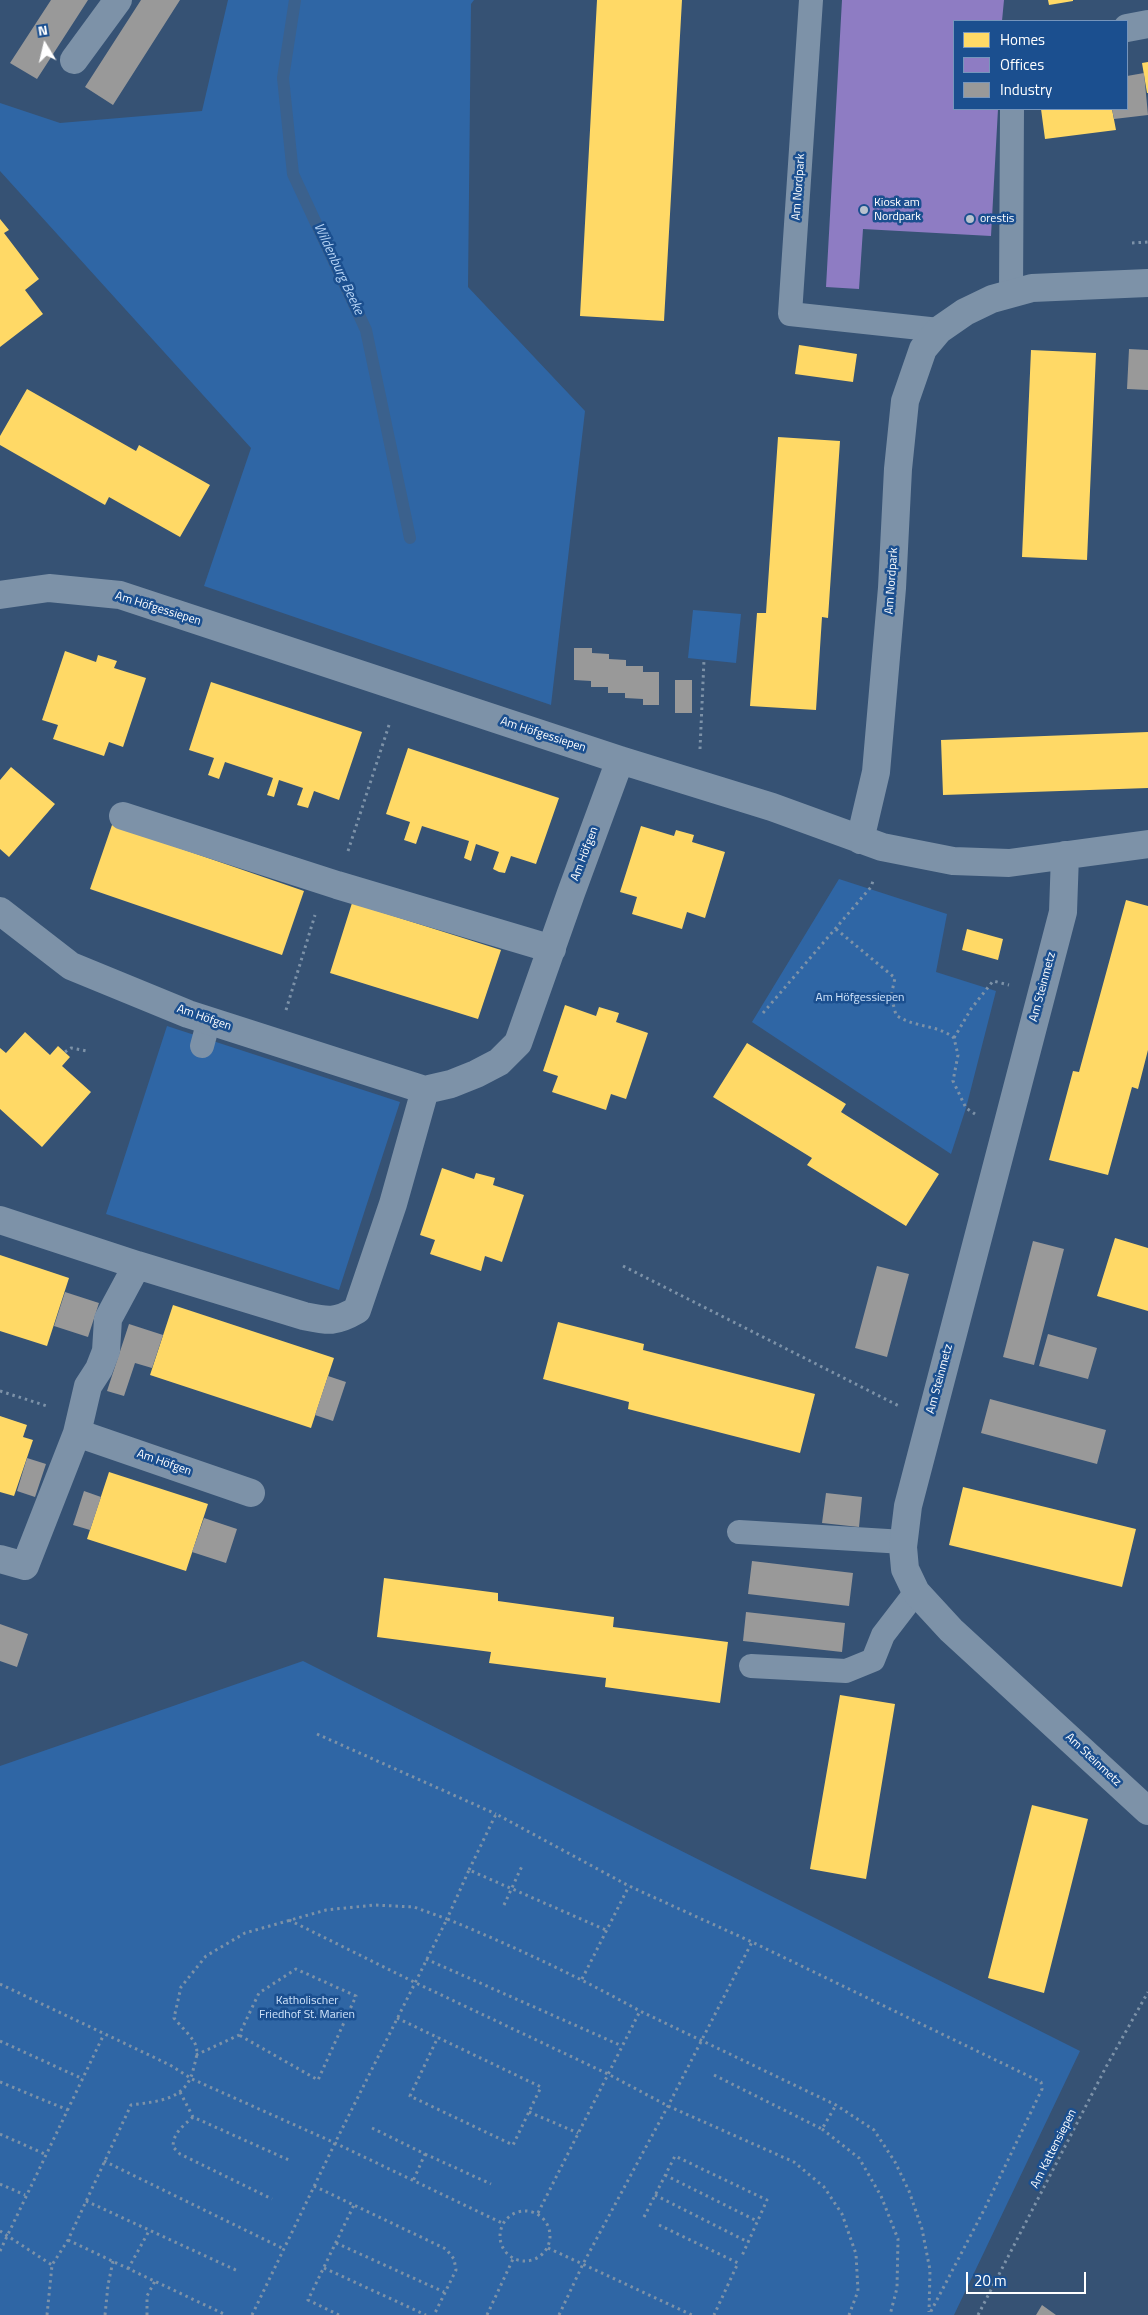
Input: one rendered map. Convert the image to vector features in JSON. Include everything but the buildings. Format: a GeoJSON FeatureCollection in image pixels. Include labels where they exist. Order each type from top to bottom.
{"type":"FeatureCollection","features":[{"type":"Feature","properties":{"kind":"street"},"geometry":{"type":"LineString","coordinates":[[74,60],[118,0]]}},
{"type":"Feature","properties":{"kind":"street"},"geometry":{"type":"LineString","coordinates":[[1128,28],[1148,24]]}},
{"type":"Feature","properties":{"kind":"street","name":"Am Nordpark"},"geometry":{"type":"LineString","coordinates":[[860,840],[876,772],[892,588],[898,469],[905,401],[923,349],[939,330],[965,312],[992,298],[1021,291],[1148,283]]}},
{"type":"Feature","properties":{"kind":"street","name":"Am Höfgessiepen"},"geometry":{"type":"LineString","coordinates":[[0,595],[49,588],[120,596],[772,808],[882,847],[953,861],[1009,863],[1148,844]]}},
{"type":"Feature","properties":{"kind":"street","name":"Am Höfgen"},"geometry":{"type":"LineString","coordinates":[[0,911],[71,966],[188,1014],[425,1090],[452,1084],[499,1062],[518,1043],[620,760]]}},
{"type":"Feature","properties":{"kind":"street"},"geometry":{"type":"LineString","coordinates":[[123,816],[325,881],[552,949]]}},
{"type":"Feature","properties":{"kind":"street","name":"Am Steinmetz"},"geometry":{"type":"LineString","coordinates":[[1065,855],[1063,912],[928,1422],[908,1506],[904,1542],[905,1569],[916,1592],[951,1630],[1148,1811]]}},
{"type":"Feature","properties":{"kind":"street"},"geometry":{"type":"LineString","coordinates":[[0,1220],[137,1265],[304,1316],[323,1320],[341,1320],[357,1310],[393,1204],[425,1090]]}},
{"type":"Feature","properties":{"kind":"street"},"geometry":{"type":"LineString","coordinates":[[0,1559],[25,1566],[79,1425],[88,1386],[99,1369],[106,1352],[108,1320],[137,1265]]}},
{"type":"Feature","properties":{"kind":"street","name":"Am Höfgen"},"geometry":{"type":"LineString","coordinates":[[79,1425],[251,1493]]}},
{"type":"Feature","properties":{"kind":"lane","name":"Am Nordpark"},"geometry":{"type":"LineString","coordinates":[[811,0],[790,314],[939,330]]}},
{"type":"Feature","properties":{"kind":"lane"},"geometry":{"type":"LineString","coordinates":[[1012,110],[1021,291]]}},
{"type":"Feature","properties":{"kind":"lane"},"geometry":{"type":"LineString","coordinates":[[202,1046],[209,1020]]}},
{"type":"Feature","properties":{"kind":"lane"},"geometry":{"type":"LineString","coordinates":[[739,1532],[904,1542]]}},
{"type":"Feature","properties":{"kind":"lane"},"geometry":{"type":"LineString","coordinates":[[751,1666],[846,1671],[873,1660],[883,1635],[916,1592]]}},
{"type":"Feature","properties":{"kind":"path"},"geometry":{"type":"LineString","coordinates":[[1132,243],[1148,242]]}},
{"type":"Feature","properties":{"kind":"path"},"geometry":{"type":"LineString","coordinates":[[699,785],[704,660]]}},
{"type":"Feature","properties":{"kind":"path"},"geometry":{"type":"LineString","coordinates":[[358,823],[401,687]]}},
{"type":"Feature","properties":{"kind":"path"},"geometry":{"type":"LineString","coordinates":[[277,1042],[325,881]]}},
{"type":"Feature","properties":{"kind":"path"},"geometry":{"type":"LineString","coordinates":[[763,1013],[871,887]]}},
{"type":"Feature","properties":{"kind":"path"},"geometry":{"type":"LineString","coordinates":[[836,928],[895,978],[891,996],[896,1015],[906,1022],[944,1030],[954,1038],[958,1054],[953,1081]]}},
{"type":"Feature","properties":{"kind":"path"},"geometry":{"type":"LineString","coordinates":[[954,1038],[970,1009],[994,981],[1016,987]]}},
{"type":"Feature","properties":{"kind":"path"},"geometry":{"type":"LineString","coordinates":[[65,1052],[71,1048],[86,1051]]}},
{"type":"Feature","properties":{"kind":"path"},"geometry":{"type":"LineString","coordinates":[[623,1266],[928,1422]]}},
{"type":"Feature","properties":{"kind":"path"},"geometry":{"type":"LineString","coordinates":[[0,1391],[79,1425]]}},
{"type":"Feature","properties":{"kind":"path"},"geometry":{"type":"LineString","coordinates":[[317,1734],[496,1814],[629,1886],[752,1942],[1041,2082],[1042,2090],[1002,2174],[929,2314]]}},
{"type":"Feature","properties":{"kind":"path"},"geometry":{"type":"LineString","coordinates":[[252,2315],[334,2143],[447,1919],[496,1814]]}},
{"type":"Feature","properties":{"kind":"path"},"geometry":{"type":"LineString","coordinates":[[504,1905],[522,1866]]}},
{"type":"Feature","properties":{"kind":"path"},"geometry":{"type":"LineString","coordinates":[[469,1870],[606,1930]]}},
{"type":"Feature","properties":{"kind":"path"},"geometry":{"type":"LineString","coordinates":[[582,1979],[629,1886]]}},
{"type":"Feature","properties":{"kind":"path"},"geometry":{"type":"LineString","coordinates":[[47,2315],[52,2265],[68,2240],[131,2105],[165,2101],[180,2092],[192,2079],[196,2045],[174,2018],[181,1987],[206,1956],[245,1933],[326,1910],[376,1905],[414,1907],[504,1942],[582,1979],[640,2011],[836,2105],[874,2130],[895,2162],[922,2229],[930,2270],[929,2314]]}},
{"type":"Feature","properties":{"kind":"path"},"geometry":{"type":"LineString","coordinates":[[289,1920],[608,2074],[668,2106],[794,2162],[824,2187],[842,2214],[856,2254],[858,2292],[849,2315]]}},
{"type":"Feature","properties":{"kind":"path"},"geometry":{"type":"LineString","coordinates":[[559,2315],[583,2264],[668,2106],[752,1942]]}},
{"type":"Feature","properties":{"kind":"path"},"geometry":{"type":"LineString","coordinates":[[426,1959],[622,2046]]}},
{"type":"Feature","properties":{"kind":"path"},"geometry":{"type":"LineString","coordinates":[[196,2055],[239,2035],[258,1993],[296,1969],[356,1996],[318,2080],[239,2035]]}},
{"type":"Feature","properties":{"kind":"path"},"geometry":{"type":"LineString","coordinates":[[0,1984],[170,2065],[192,2079],[334,2143],[502,2223]]}},
{"type":"Feature","properties":{"kind":"path","name":"Am Kattensiepen"},"geometry":{"type":"LineString","coordinates":[[978,2315],[1106,2067],[1148,1992]]}},
{"type":"Feature","properties":{"kind":"path"},"geometry":{"type":"LineString","coordinates":[[538,2213],[640,2011]]}},
{"type":"Feature","properties":{"kind":"path"},"geometry":{"type":"LineString","coordinates":[[397,2018],[438,2037],[541,2087],[513,2145],[410,2096],[438,2037]]}},
{"type":"Feature","properties":{"kind":"path"},"geometry":{"type":"LineString","coordinates":[[0,2250],[104,2034]]}},
{"type":"Feature","properties":{"kind":"path"},"geometry":{"type":"LineString","coordinates":[[0,2041],[83,2079]]}},
{"type":"Feature","properties":{"kind":"path"},"geometry":{"type":"LineString","coordinates":[[714,2075],[822,2129],[858,2158],[881,2196],[898,2239],[897,2288],[890,2315]]}},
{"type":"Feature","properties":{"kind":"path"},"geometry":{"type":"LineString","coordinates":[[0,2082],[68,2110]]}},
{"type":"Feature","properties":{"kind":"path"},"geometry":{"type":"LineString","coordinates":[[180,2092],[193,2117],[291,2161]]}},
{"type":"Feature","properties":{"kind":"path"},"geometry":{"type":"LineString","coordinates":[[822,2129],[836,2105]]}},
{"type":"Feature","properties":{"kind":"path"},"geometry":{"type":"LineString","coordinates":[[529,2112],[578,2134]]}},
{"type":"Feature","properties":{"kind":"path"},"geometry":{"type":"LineString","coordinates":[[193,2117],[180,2128],[173,2138],[173,2147],[180,2154],[272,2199]]}},
{"type":"Feature","properties":{"kind":"path"},"geometry":{"type":"LineString","coordinates":[[372,2128],[490,2184]]}},
{"type":"Feature","properties":{"kind":"path"},"geometry":{"type":"LineString","coordinates":[[0,2134],[47,2155]]}},
{"type":"Feature","properties":{"kind":"path"},"geometry":{"type":"LineString","coordinates":[[412,2181],[425,2154]]}},
{"type":"Feature","properties":{"kind":"path"},"geometry":{"type":"LineString","coordinates":[[644,2217],[675,2156],[767,2200],[741,2258]]}},
{"type":"Feature","properties":{"kind":"path"},"geometry":{"type":"LineString","coordinates":[[104,2161],[284,2249]]}},
{"type":"Feature","properties":{"kind":"path"},"geometry":{"type":"LineString","coordinates":[[666,2175],[758,2221]]}},
{"type":"Feature","properties":{"kind":"path"},"geometry":{"type":"LineString","coordinates":[[0,2184],[25,2195]]}},
{"type":"Feature","properties":{"kind":"path"},"geometry":{"type":"LineString","coordinates":[[314,2186],[446,2249],[454,2259],[456,2270],[434,2315]]}},
{"type":"Feature","properties":{"kind":"path"},"geometry":{"type":"LineString","coordinates":[[655,2195],[748,2242]]}},
{"type":"Feature","properties":{"kind":"path"},"geometry":{"type":"LineString","coordinates":[[86,2201],[238,2271]]}},
{"type":"Feature","properties":{"kind":"path"},"geometry":{"type":"LineString","coordinates":[[339,2315],[308,2300],[354,2205]]}},
{"type":"Feature","properties":{"kind":"path"},"geometry":{"type":"LineString","coordinates":[[518,2211],[538,2213],[550,2229],[548,2248],[533,2261],[513,2259],[500,2244],[502,2223],[518,2211]]}},
{"type":"Feature","properties":{"kind":"path"},"geometry":{"type":"LineString","coordinates":[[659,2225],[738,2263],[714,2315]]}},
{"type":"Feature","properties":{"kind":"path"},"geometry":{"type":"LineString","coordinates":[[0,2231],[52,2265]]}},
{"type":"Feature","properties":{"kind":"path"},"geometry":{"type":"LineString","coordinates":[[128,2268],[149,2231]]}},
{"type":"Feature","properties":{"kind":"path"},"geometry":{"type":"LineString","coordinates":[[68,2240],[226,2315]]}},
{"type":"Feature","properties":{"kind":"path"},"geometry":{"type":"LineString","coordinates":[[336,2243],[444,2292]]}},
{"type":"Feature","properties":{"kind":"path"},"geometry":{"type":"LineString","coordinates":[[548,2248],[692,2315]]}},
{"type":"Feature","properties":{"kind":"path"},"geometry":{"type":"LineString","coordinates":[[488,2315],[513,2259]]}},
{"type":"Feature","properties":{"kind":"path"},"geometry":{"type":"LineString","coordinates":[[106,2315],[108,2285],[113,2262]]}},
{"type":"Feature","properties":{"kind":"path"},"geometry":{"type":"LineString","coordinates":[[324,2268],[426,2315]]}},
{"type":"Feature","properties":{"kind":"path"},"geometry":{"type":"LineString","coordinates":[[147,2315],[147,2296],[155,2281]]}},
{"type":"Feature","properties":{"kind":"green space"},"geometry":{"type":"Polygon","coordinates":[[[228,0],[474,0],[471,4],[468,287],[585,411],[551,705],[204,586],[251,448],[0,171],[0,103],[60,123],[202,111],[228,0]]]}},
{"type":"Feature","properties":{"kind":"green space"},"geometry":{"type":"Polygon","coordinates":[[[693,610],[741,614],[736,663],[688,658],[693,610]]]}},
{"type":"Feature","properties":{"kind":"green space","name":"Am Höfgessiepen"},"geometry":{"type":"Polygon","coordinates":[[[839,879],[947,914],[936,972],[996,991],[966,1108],[951,1154],[752,1022],[839,879]]]}},
{"type":"Feature","properties":{"kind":"green space"},"geometry":{"type":"Polygon","coordinates":[[[167,1026],[400,1102],[339,1290],[106,1214],[167,1026]]]}},
{"type":"Feature","properties":{"kind":"green space","name":"Katholischer Friedhof St. Marien"},"geometry":{"type":"Polygon","coordinates":[[[303,1661],[1080,2051],[954,2315],[0,2315],[0,1766],[303,1661]]]}},
{"type":"Feature","properties":{"kind":"waterway","name":"Wildenburg Beeke"},"geometry":{"type":"LineString","coordinates":[[295,0],[283,78],[293,174],[366,330],[410,538]]}},
{"type":"Feature","properties":{"kind":"place","name":"Kiosk am Nordpark"},"geometry":{"type":"Point","coordinates":[864,210]}},
{"type":"Feature","properties":{"kind":"place","name":"orestis"},"geometry":{"type":"Point","coordinates":[970,219]}}]}
